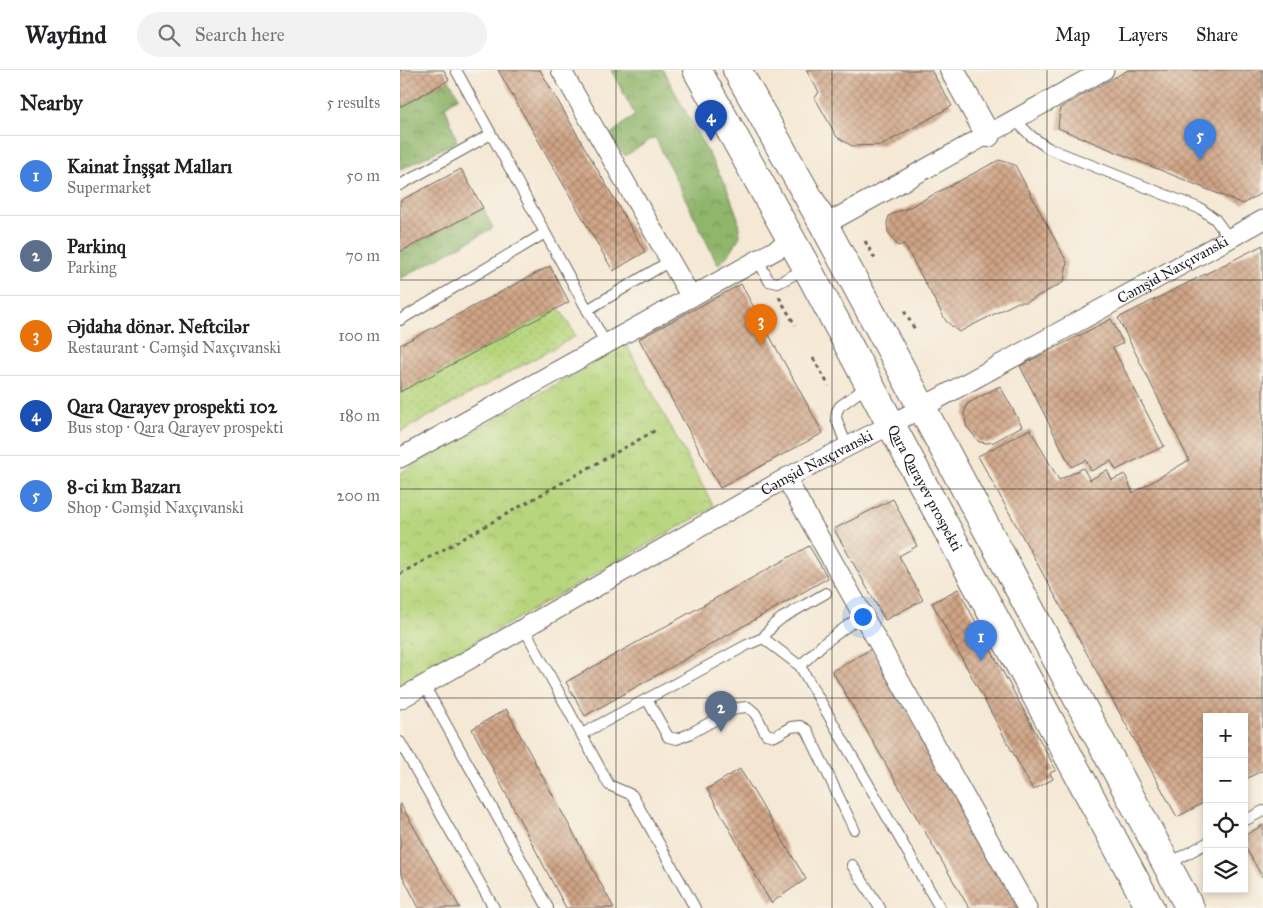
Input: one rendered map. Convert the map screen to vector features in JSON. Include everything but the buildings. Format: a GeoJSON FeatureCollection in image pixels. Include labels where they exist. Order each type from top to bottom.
{"type":"FeatureCollection","features":[{"type":"Feature","properties":{"kind":"main road","name":"Qara Qarayev prospekti"},"geometry":{"type":"LineString","coordinates":[[696,70],[892,424],[1150,908]]}},
{"type":"Feature","properties":{"kind":"main road"},"geometry":{"type":"LineString","coordinates":[[737,70],[824,225],[1190,908]]}},
{"type":"Feature","properties":{"kind":"street"},"geometry":{"type":"LineString","coordinates":[[561,70],[691,297]]}},
{"type":"Feature","properties":{"kind":"street"},"geometry":{"type":"LineString","coordinates":[[952,70],[988,135]]}},
{"type":"Feature","properties":{"kind":"street"},"geometry":{"type":"LineString","coordinates":[[824,225],[1015,120],[1092,73]]}},
{"type":"Feature","properties":{"kind":"street","name":"Cəmşid Naxçıvanski"},"geometry":{"type":"LineString","coordinates":[[400,699],[786,478],[892,424],[1263,220]]}},
{"type":"Feature","properties":{"kind":"street"},"geometry":{"type":"LineString","coordinates":[[400,458],[792,241]]}},
{"type":"Feature","properties":{"kind":"street"},"geometry":{"type":"LineString","coordinates":[[786,478],[1027,908]]}},
{"type":"Feature","properties":{"kind":"lane"},"geometry":{"type":"LineString","coordinates":[[456,70],[606,344]]}},
{"type":"Feature","properties":{"kind":"lane"},"geometry":{"type":"LineString","coordinates":[[1015,120],[1030,136],[1048,148],[1201,209],[1215,219],[1229,238]]}},
{"type":"Feature","properties":{"kind":"lane"},"geometry":{"type":"LineString","coordinates":[[400,185],[491,134]]}},
{"type":"Feature","properties":{"kind":"lane"},"geometry":{"type":"LineString","coordinates":[[400,320],[545,233]]}},
{"type":"Feature","properties":{"kind":"lane"},"geometry":{"type":"LineString","coordinates":[[758,260],[769,281],[778,283],[807,268]]}},
{"type":"Feature","properties":{"kind":"lane"},"geometry":{"type":"LineString","coordinates":[[588,310],[670,261]]}},
{"type":"Feature","properties":{"kind":"lane"},"geometry":{"type":"LineString","coordinates":[[847,447],[836,418],[837,411],[840,406],[870,384]]}},
{"type":"Feature","properties":{"kind":"lane"},"geometry":{"type":"LineString","coordinates":[[582,734],[747,644],[763,638],[773,625],[782,618],[826,593]]}},
{"type":"Feature","properties":{"kind":"lane"},"geometry":{"type":"LineString","coordinates":[[800,666],[823,644],[862,615]]}},
{"type":"Feature","properties":{"kind":"lane"},"geometry":{"type":"LineString","coordinates":[[524,628],[609,785],[632,796],[696,908]]}},
{"type":"Feature","properties":{"kind":"lane"},"geometry":{"type":"LineString","coordinates":[[763,638],[800,666],[940,908]]}},
{"type":"Feature","properties":{"kind":"lane"},"geometry":{"type":"LineString","coordinates":[[424,685],[548,908]]}},
{"type":"Feature","properties":{"kind":"lane"},"geometry":{"type":"LineString","coordinates":[[647,699],[668,737],[677,739],[737,708],[748,707],[755,713],[766,734],[775,736],[791,727],[800,726],[807,730],[854,829]]}},
{"type":"Feature","properties":{"kind":"lane"},"geometry":{"type":"LineString","coordinates":[[400,742],[494,908]]}},
{"type":"Feature","properties":{"kind":"lane"},"geometry":{"type":"LineString","coordinates":[[1248,819],[1263,811]]}},
{"type":"Feature","properties":{"kind":"lane"},"geometry":{"type":"LineString","coordinates":[[1167,865],[1203,844]]}},
{"type":"Feature","properties":{"kind":"lane"},"geometry":{"type":"LineString","coordinates":[[852,865],[880,908]]}},
{"type":"Feature","properties":{"kind":"path"},"geometry":{"type":"LineString","coordinates":[[865,241],[875,259]]}},
{"type":"Feature","properties":{"kind":"path"},"geometry":{"type":"LineString","coordinates":[[776,292],[795,325]]}},
{"type":"Feature","properties":{"kind":"path"},"geometry":{"type":"LineString","coordinates":[[904,311],[916,331]]}},
{"type":"Feature","properties":{"kind":"path"},"geometry":{"type":"LineString","coordinates":[[813,358],[830,386]]}},
{"type":"Feature","properties":{"kind":"path"},"geometry":{"type":"LineString","coordinates":[[400,574],[656,430]]}},
{"type":"Feature","properties":{"kind":"green space"},"geometry":{"type":"Polygon","coordinates":[[[611,70],[663,70],[726,186],[738,218],[740,236],[730,253],[718,265],[655,137],[625,156],[608,136],[635,115],[611,70]]]}},
{"type":"Feature","properties":{"kind":"green space"},"geometry":{"type":"Polygon","coordinates":[[[449,80],[459,97],[445,106],[457,141],[400,170],[400,107],[449,80]]]}},
{"type":"Feature","properties":{"kind":"green space"},"geometry":{"type":"Polygon","coordinates":[[[483,208],[493,228],[400,279],[400,252],[483,208]]]}},
{"type":"Feature","properties":{"kind":"green space"},"geometry":{"type":"Polygon","coordinates":[[[559,308],[576,336],[400,432],[400,392],[559,308]]]}},
{"type":"Feature","properties":{"kind":"green space"},"geometry":{"type":"Polygon","coordinates":[[[626,344],[714,507],[400,685],[400,473],[626,344]]]}},
{"type":"Feature","properties":{"kind":"place","name":"Qara Qarayev prospekti 102"},"geometry":{"type":"Point","coordinates":[711,141]}},
{"type":"Feature","properties":{"kind":"place","name":"8-ci km Bazarı"},"geometry":{"type":"Point","coordinates":[1200,160]}},
{"type":"Feature","properties":{"kind":"place","name":"Əjdaha dönər. Neftcilər"},"geometry":{"type":"Point","coordinates":[761,345]}},
{"type":"Feature","properties":{"kind":"place","name":"Kainat İnşşat Malları"},"geometry":{"type":"Point","coordinates":[981,661]}},
{"type":"Feature","properties":{"kind":"place","name":"Parkinq"},"geometry":{"type":"Point","coordinates":[721,732]}}]}
